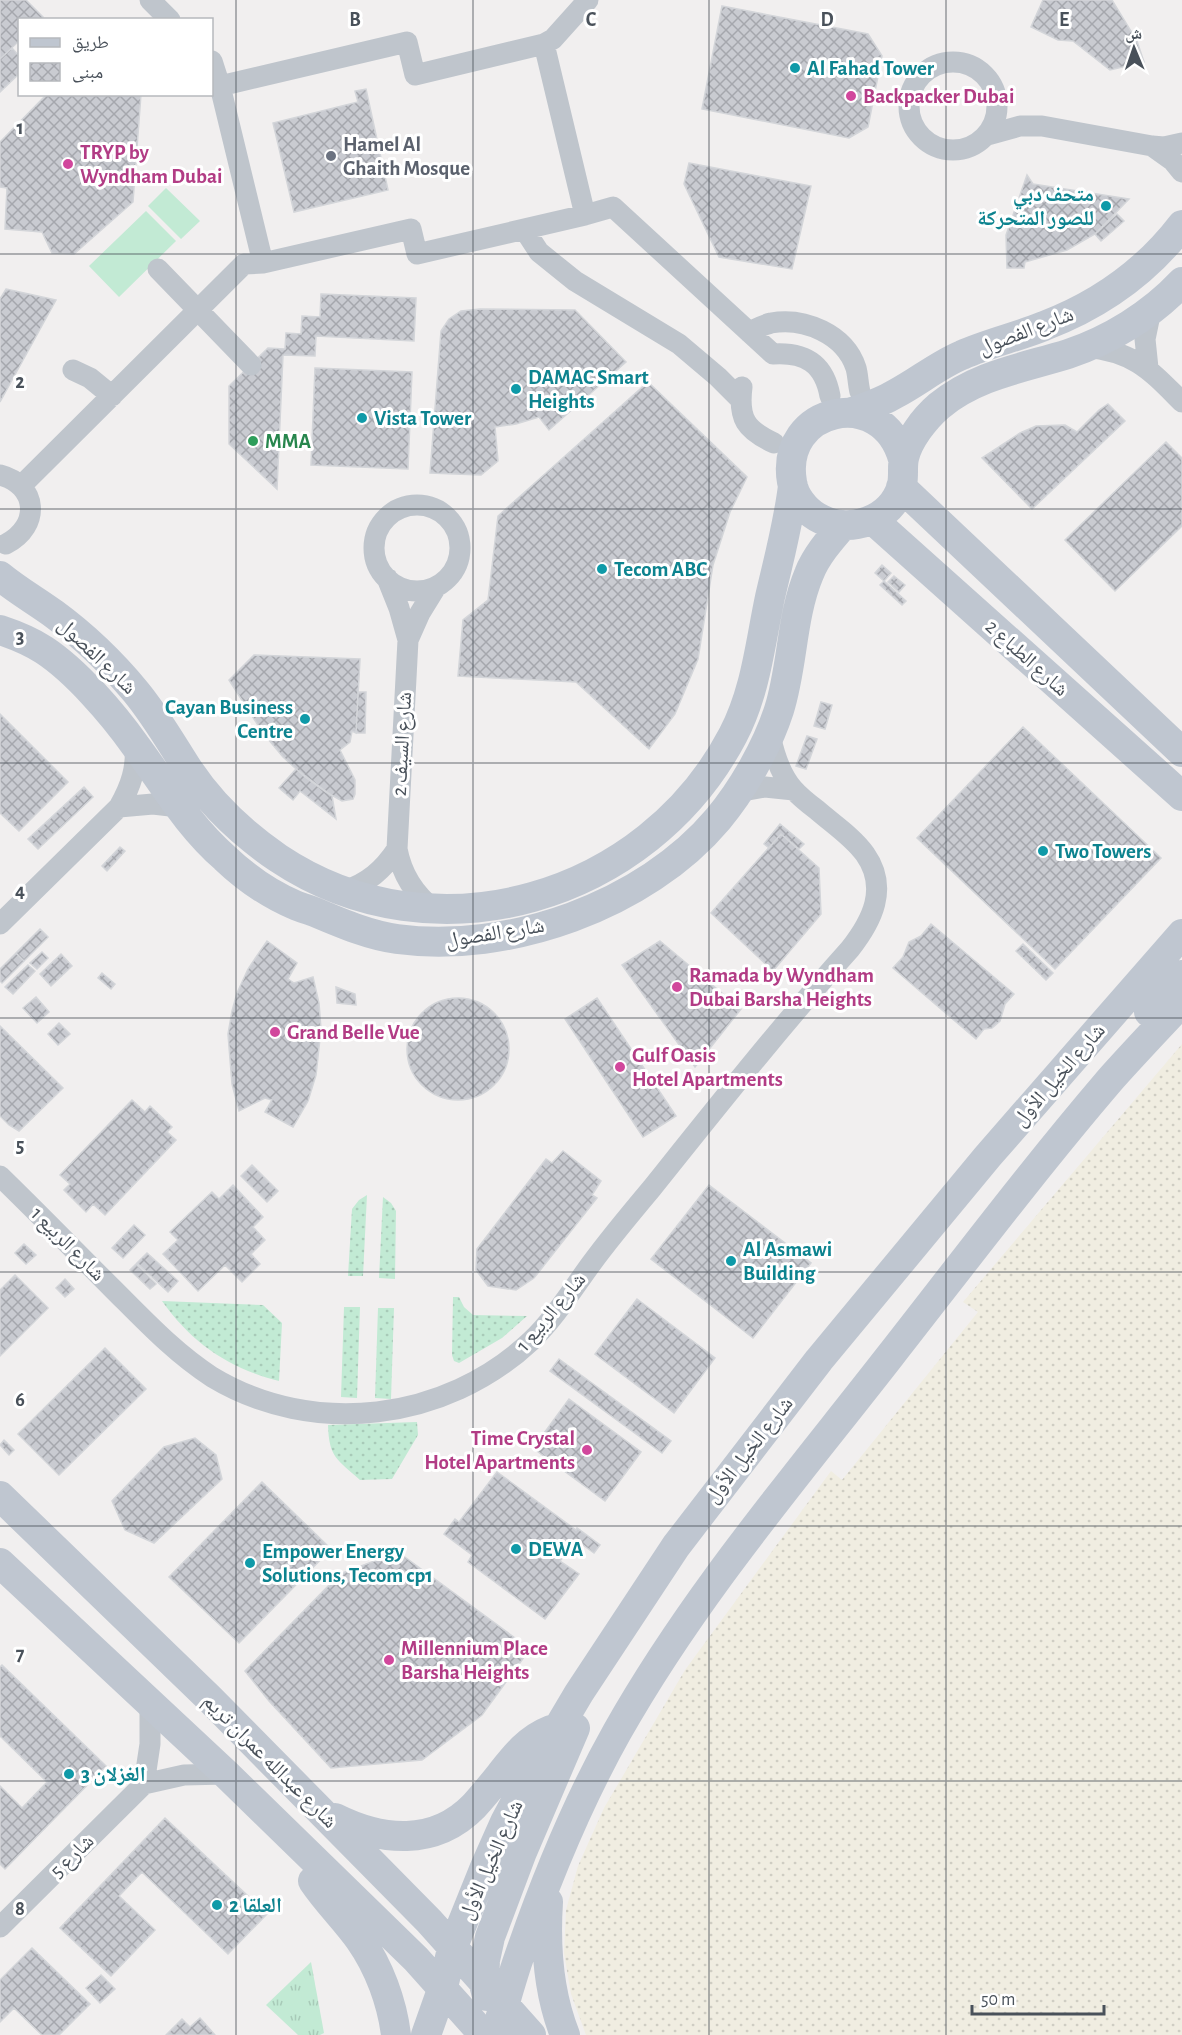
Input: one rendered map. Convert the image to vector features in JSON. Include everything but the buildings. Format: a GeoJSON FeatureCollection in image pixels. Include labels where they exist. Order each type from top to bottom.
{"type":"FeatureCollection","features":[{"type":"Feature","properties":{"kind":"main road","name":"شارع الفصول"},"geometry":{"type":"LineString","coordinates":[[848,400],[895,394],[960,356],[1070,316],[1124,284],[1170,242],[1182,225]]}},
{"type":"Feature","properties":{"kind":"main road","name":"شارع الفصول"},"geometry":{"type":"LineString","coordinates":[[902,472],[923,423],[953,395],[993,375],[1086,347],[1151,310],[1182,282]]}},
{"type":"Feature","properties":{"kind":"main road"},"geometry":{"type":"LineString","coordinates":[[848,400],[865,415],[886,427],[900,447],[902,472],[890,506],[873,520],[843,525],[830,523],[817,517],[798,498],[792,486],[790,459],[802,434],[813,424],[838,412],[848,400]]}},
{"type":"Feature","properties":{"kind":"main road","name":"شارع الطباع 2"},"geometry":{"type":"LineString","coordinates":[[902,472],[998,576],[1182,752]]}},
{"type":"Feature","properties":{"kind":"main road","name":"شارع الفصول"},"geometry":{"type":"LineString","coordinates":[[0,576],[57,616],[102,655],[154,716],[203,789],[240,829],[281,860],[344,891],[373,900],[434,909],[466,909],[508,904],[551,892],[591,876],[628,854],[663,827],[693,796],[716,765],[749,697],[783,551],[792,486]]}},
{"type":"Feature","properties":{"kind":"main road","name":"شارع الطباع 2"},"geometry":{"type":"LineString","coordinates":[[873,520],[1181,796]]}},
{"type":"Feature","properties":{"kind":"main road","name":"شارع الفصول"},"geometry":{"type":"LineString","coordinates":[[0,630],[42,648],[61,662],[110,713],[135,744],[179,807],[223,857],[249,878],[277,896],[356,929],[395,938],[434,942],[474,940],[519,933],[564,921],[607,903],[647,880],[684,852],[718,820],[756,763],[770,735],[787,679],[800,603],[808,575],[829,541],[843,525]]}},
{"type":"Feature","properties":{"kind":"main road"},"geometry":{"type":"LineString","coordinates":[[968,605],[966,590],[975,577],[983,574],[998,576]]}},
{"type":"Feature","properties":{"kind":"main road","name":"شارع الخيل الأول"},"geometry":{"type":"LineString","coordinates":[[426,2035],[448,1965],[481,1875],[505,1822],[557,1728],[676,1546],[819,1360],[988,1156],[1182,934]]}},
{"type":"Feature","properties":{"kind":"main road"},"geometry":{"type":"LineString","coordinates":[[1111,1079],[1133,1033],[1182,975]]}},
{"type":"Feature","properties":{"kind":"main road","name":"شارع الخيل الأول"},"geometry":{"type":"LineString","coordinates":[[494,2021],[551,1872],[586,1792],[615,1735],[648,1679],[779,1495],[1022,1187],[1111,1079],[1182,1002]]}},
{"type":"Feature","properties":{"kind":"main road","name":"شارع عبدالله عمران تريم"},"geometry":{"type":"LineString","coordinates":[[0,1496],[209,1698],[429,1921],[448,1965],[457,2027],[494,2021]]}},
{"type":"Feature","properties":{"kind":"main road","name":"شارع عبدالله عمران تريم"},"geometry":{"type":"LineString","coordinates":[[0,1563],[287,1834],[448,1965],[494,2021],[531,2035]]}},
{"type":"Feature","properties":{"kind":"main road"},"geometry":{"type":"LineString","coordinates":[[494,2021],[485,1960],[490,1937],[530,1834],[574,1733],[579,1708],[579,1693]]}},
{"type":"Feature","properties":{"kind":"main road"},"geometry":{"type":"LineString","coordinates":[[319,1810],[357,1829],[382,1836],[409,1837],[433,1832],[455,1821],[473,1807],[523,1748],[539,1736],[557,1728]]}},
{"type":"Feature","properties":{"kind":"main road"},"geometry":{"type":"LineString","coordinates":[[287,1834],[310,1877],[360,1940],[375,1966],[387,1994],[396,2035]]}},
{"type":"Feature","properties":{"kind":"main road"},"geometry":{"type":"LineString","coordinates":[[551,1872],[546,1935],[547,1966],[553,1997],[565,2035]]}},
{"type":"Feature","properties":{"kind":"main road"},"geometry":{"type":"LineString","coordinates":[[433,2035],[457,2027]]}},
{"type":"Feature","properties":{"kind":"street"},"geometry":{"type":"LineString","coordinates":[[150,0],[168,18]]}},
{"type":"Feature","properties":{"kind":"street"},"geometry":{"type":"LineString","coordinates":[[220,86],[407,42],[415,75],[544,44],[553,39],[588,0]]}},
{"type":"Feature","properties":{"kind":"street"},"geometry":{"type":"LineString","coordinates":[[544,44],[585,215]]}},
{"type":"Feature","properties":{"kind":"street"},"geometry":{"type":"LineString","coordinates":[[1042,126],[1022,115],[996,93],[982,72],[963,63],[942,63],[924,73],[917,81],[909,100],[913,126],[924,140],[942,149],[963,150],[988,135],[1009,128],[1042,126],[1152,146],[1164,147],[1182,143]]}},
{"type":"Feature","properties":{"kind":"street"},"geometry":{"type":"LineString","coordinates":[[213,64],[263,263]]}},
{"type":"Feature","properties":{"kind":"street"},"geometry":{"type":"LineString","coordinates":[[988,135],[997,115],[996,93]]}},
{"type":"Feature","properties":{"kind":"street"},"geometry":{"type":"LineString","coordinates":[[1152,146],[1163,153],[1182,172]]}},
{"type":"Feature","properties":{"kind":"street"},"geometry":{"type":"LineString","coordinates":[[21,486],[244,264],[263,263],[411,229],[417,254],[613,207],[773,354],[796,354],[816,365],[848,400]]}},
{"type":"Feature","properties":{"kind":"street"},"geometry":{"type":"LineString","coordinates":[[524,229],[539,252],[557,267],[626,313],[679,344],[741,393],[742,414],[748,427],[759,436],[774,443]]}},
{"type":"Feature","properties":{"kind":"street"},"geometry":{"type":"LineString","coordinates":[[158,269],[251,365]]}},
{"type":"Feature","properties":{"kind":"street"},"geometry":{"type":"LineString","coordinates":[[1148,368],[1145,339],[1151,310]]}},
{"type":"Feature","properties":{"kind":"street"},"geometry":{"type":"LineString","coordinates":[[749,332],[770,323],[784,322],[799,323],[827,334],[840,343],[856,369],[848,400]]}},
{"type":"Feature","properties":{"kind":"street"},"geometry":{"type":"LineString","coordinates":[[1086,347],[1121,354],[1148,368],[1182,402]]}},
{"type":"Feature","properties":{"kind":"street"},"geometry":{"type":"LineString","coordinates":[[73,370],[90,378],[112,396]]}},
{"type":"Feature","properties":{"kind":"street"},"geometry":{"type":"LineString","coordinates":[[0,475],[12,478],[21,486],[28,495],[31,507],[30,519],[25,530],[6,544]]}},
{"type":"Feature","properties":{"kind":"street"},"geometry":{"type":"LineString","coordinates":[[425,506],[443,514],[450,521],[459,539],[460,549],[455,570],[436,587],[423,591],[398,586],[387,578],[380,568],[375,556],[378,531],[390,515],[400,509],[425,506]]}},
{"type":"Feature","properties":{"kind":"street","name":"شارع السيف 2"},"geometry":{"type":"LineString","coordinates":[[387,578],[408,640],[397,849],[399,861],[409,883],[420,898],[434,909]]}},
{"type":"Feature","properties":{"kind":"street","name":"شارع السيف 2"},"geometry":{"type":"LineString","coordinates":[[408,640],[420,613],[436,587]]}},
{"type":"Feature","properties":{"kind":"street","name":"شارع الربيع 1"},"geometry":{"type":"LineString","coordinates":[[0,1176],[171,1346],[213,1377],[255,1399],[310,1412],[360,1415],[389,1412],[417,1405],[474,1381],[499,1367],[517,1354],[546,1325],[621,1226],[865,929],[871,917],[876,886],[871,865],[857,845],[794,790],[778,764],[770,735]]}},
{"type":"Feature","properties":{"kind":"street"},"geometry":{"type":"LineString","coordinates":[[0,924],[119,807],[135,773],[135,744]]}},
{"type":"Feature","properties":{"kind":"street"},"geometry":{"type":"LineString","coordinates":[[737,792],[765,787],[794,790]]}},
{"type":"Feature","properties":{"kind":"street"},"geometry":{"type":"LineString","coordinates":[[119,807],[153,804],[179,807]]}},
{"type":"Feature","properties":{"kind":"street"},"geometry":{"type":"LineString","coordinates":[[344,891],[372,878],[383,868],[397,849]]}},
{"type":"Feature","properties":{"kind":"street"},"geometry":{"type":"LineString","coordinates":[[150,1703],[150,1744],[144,1784],[184,1775],[226,1774]]}},
{"type":"Feature","properties":{"kind":"street","name":"شارع 5"},"geometry":{"type":"LineString","coordinates":[[0,1927],[144,1784]]}},
{"type":"Feature","properties":{"kind":"green space"},"geometry":{"type":"Polygon","coordinates":[[[166,188],[200,221],[181,239],[148,206],[166,188]]]}},
{"type":"Feature","properties":{"kind":"green space"},"geometry":{"type":"Polygon","coordinates":[[[146,211],[176,241],[119,297],[89,266],[146,211]]]}},
{"type":"Feature","properties":{"kind":"green space"},"geometry":{"type":"Polygon","coordinates":[[[367,1195],[363,1276],[348,1276],[352,1209],[359,1200],[367,1195]]]}},
{"type":"Feature","properties":{"kind":"green space"},"geometry":{"type":"Polygon","coordinates":[[[383,1197],[396,1211],[395,1279],[379,1278],[383,1197]]]}},
{"type":"Feature","properties":{"kind":"green space"},"geometry":{"type":"Polygon","coordinates":[[[453,1297],[459,1297],[464,1307],[473,1315],[527,1316],[502,1338],[459,1363],[454,1361],[452,1355],[453,1297]]]}},
{"type":"Feature","properties":{"kind":"green space"},"geometry":{"type":"Polygon","coordinates":[[[162,1301],[263,1305],[282,1323],[279,1381],[243,1369],[213,1352],[186,1329],[162,1301]]]}},
{"type":"Feature","properties":{"kind":"green space"},"geometry":{"type":"Polygon","coordinates":[[[344,1307],[360,1307],[357,1398],[341,1397],[344,1307]]]}},
{"type":"Feature","properties":{"kind":"green space"},"geometry":{"type":"Polygon","coordinates":[[[378,1308],[394,1308],[391,1399],[375,1398],[378,1308]]]}},
{"type":"Feature","properties":{"kind":"green space"},"geometry":{"type":"Polygon","coordinates":[[[417,1422],[418,1435],[392,1479],[360,1480],[340,1462],[330,1445],[328,1425],[417,1422]]]}},
{"type":"Feature","properties":{"kind":"green space"},"geometry":{"type":"Polygon","coordinates":[[[311,1962],[324,2033],[298,2035],[266,2005],[311,1962]]]}},
{"type":"Feature","properties":{"kind":"sand"},"geometry":{"type":"Polygon","coordinates":[[[1182,1044],[1182,2035],[586,2035],[571,1994],[564,1953],[566,1910],[578,1866],[604,1808],[685,1670],[831,1471],[842,1480],[978,1312],[963,1302],[1182,1044]]]}},
{"type":"Feature","properties":{"kind":"place","name":"Al Fahad Tower"},"geometry":{"type":"Point","coordinates":[795,68]}},
{"type":"Feature","properties":{"kind":"place","name":"Backpacker Dubai"},"geometry":{"type":"Point","coordinates":[851,96]}},
{"type":"Feature","properties":{"kind":"place","name":"Hamel Al Ghaith Mosque"},"geometry":{"type":"Point","coordinates":[331,156]}},
{"type":"Feature","properties":{"kind":"place","name":"TRYP by Wyndham Dubai"},"geometry":{"type":"Point","coordinates":[68,164]}},
{"type":"Feature","properties":{"kind":"place","name":"متحف دبي للصور المتحركة"},"geometry":{"type":"Point","coordinates":[1106,206]}},
{"type":"Feature","properties":{"kind":"place","name":"DAMAC Smart Heights"},"geometry":{"type":"Point","coordinates":[516,389]}},
{"type":"Feature","properties":{"kind":"place","name":"Vista Tower"},"geometry":{"type":"Point","coordinates":[362,418]}},
{"type":"Feature","properties":{"kind":"place","name":"MMA"},"geometry":{"type":"Point","coordinates":[253,441]}},
{"type":"Feature","properties":{"kind":"place","name":"Tecom ABC"},"geometry":{"type":"Point","coordinates":[602,569]}},
{"type":"Feature","properties":{"kind":"place","name":"Cayan Business Centre"},"geometry":{"type":"Point","coordinates":[305,719]}},
{"type":"Feature","properties":{"kind":"place","name":"Two Towers"},"geometry":{"type":"Point","coordinates":[1043,851]}},
{"type":"Feature","properties":{"kind":"place","name":"Ramada by Wyndham Dubai Barsha Heights"},"geometry":{"type":"Point","coordinates":[677,987]}},
{"type":"Feature","properties":{"kind":"place","name":"Grand Belle Vue"},"geometry":{"type":"Point","coordinates":[275,1032]}},
{"type":"Feature","properties":{"kind":"place","name":"Gulf Oasis Hotel Apartments"},"geometry":{"type":"Point","coordinates":[620,1067]}},
{"type":"Feature","properties":{"kind":"place","name":"Al Asmawi Building"},"geometry":{"type":"Point","coordinates":[731,1261]}},
{"type":"Feature","properties":{"kind":"place","name":"Time Crystal Hotel Apartments"},"geometry":{"type":"Point","coordinates":[587,1450]}},
{"type":"Feature","properties":{"kind":"place","name":"DEWA"},"geometry":{"type":"Point","coordinates":[516,1549]}},
{"type":"Feature","properties":{"kind":"place","name":"Empower Energy Solutions, Tecom cp1"},"geometry":{"type":"Point","coordinates":[250,1563]}},
{"type":"Feature","properties":{"kind":"place","name":"Millennium Place Barsha Heights"},"geometry":{"type":"Point","coordinates":[389,1660]}},
{"type":"Feature","properties":{"kind":"place","name":"الغزلان 3"},"geometry":{"type":"Point","coordinates":[69,1774]}},
{"type":"Feature","properties":{"kind":"place","name":"العلقا 2"},"geometry":{"type":"Point","coordinates":[217,1905]}}]}
